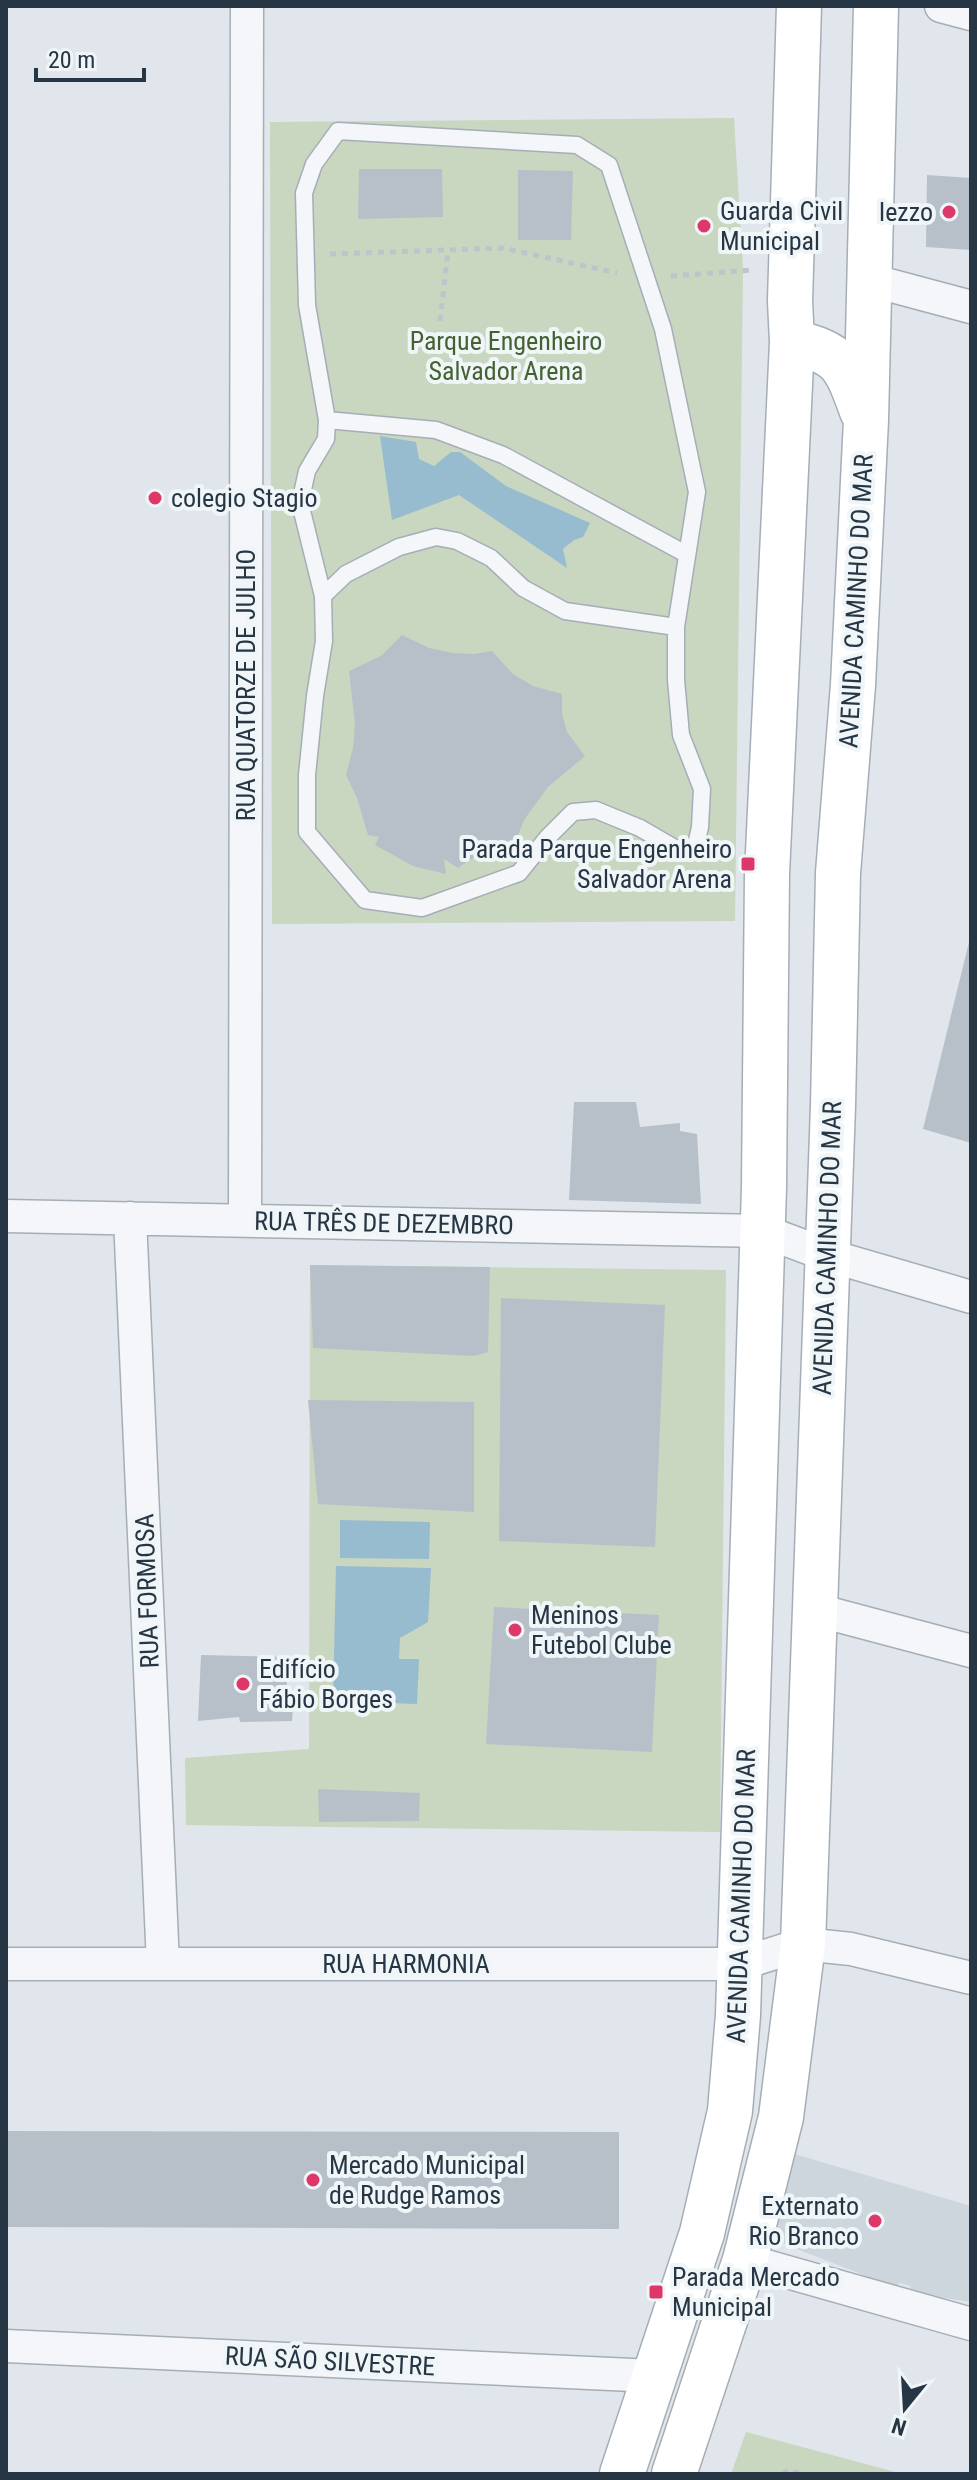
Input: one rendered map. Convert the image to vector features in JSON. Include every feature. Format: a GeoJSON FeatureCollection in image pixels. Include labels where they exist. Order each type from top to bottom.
{"type":"FeatureCollection","features":[{"type":"Feature","properties":{"kind":"main road","name":"AVENIDA CAMINHO DO MAR"},"geometry":{"type":"LineString","coordinates":[[622,2474],[702,2233],[730,2111],[740,1964],[763,1231],[767,874],[792,342],[790,301],[799,6]]}},
{"type":"Feature","properties":{"kind":"main road","name":"AVENIDA CAMINHO DO MAR"},"geometry":{"type":"LineString","coordinates":[[678,2471],[745,2260],[781,2117],[803,1944],[838,873],[853,685],[866,420],[876,6]]}},
{"type":"Feature","properties":{"kind":"main road"},"geometry":{"type":"LineString","coordinates":[[792,342],[832,354],[845,368],[866,420]]}},
{"type":"Feature","properties":{"kind":"street","name":"RUA QUATORZE DE JULHO"},"geometry":{"type":"LineString","coordinates":[[245,1219],[247,6]]}},
{"type":"Feature","properties":{"kind":"street"},"geometry":{"type":"LineString","coordinates":[[941,6],[971,14]]}},
{"type":"Feature","properties":{"kind":"street"},"geometry":{"type":"LineString","coordinates":[[870,280],[971,307]]}},
{"type":"Feature","properties":{"kind":"street","name":"RUA TRÊS DE DEZEMBRO"},"geometry":{"type":"LineString","coordinates":[[6,1216],[763,1231],[827,1255],[971,1297]]}},
{"type":"Feature","properties":{"kind":"street","name":"RUA FORMOSA"},"geometry":{"type":"LineString","coordinates":[[130,1218],[163,1964]]}},
{"type":"Feature","properties":{"kind":"street"},"geometry":{"type":"LineString","coordinates":[[813,1609],[971,1651]]}},
{"type":"Feature","properties":{"kind":"street"},"geometry":{"type":"LineString","coordinates":[[803,1944],[851,1949],[971,1978]]}},
{"type":"Feature","properties":{"kind":"street","name":"RUA HARMONIA"},"geometry":{"type":"LineString","coordinates":[[6,1964],[740,1964],[803,1944]]}},
{"type":"Feature","properties":{"kind":"street"},"geometry":{"type":"LineString","coordinates":[[745,2260],[971,2324]]}},
{"type":"Feature","properties":{"kind":"street","name":"RUA SÃO SILVESTRE"},"geometry":{"type":"LineString","coordinates":[[6,2346],[654,2376]]}},
{"type":"Feature","properties":{"kind":"lane"},"geometry":{"type":"LineString","coordinates":[[338,131],[577,145],[609,165],[663,329],[697,492],[676,627],[676,680],[681,735],[702,789],[696,845],[678,850],[640,828],[596,810],[573,812],[519,873],[422,908],[365,900],[307,832],[307,775],[324,641],[323,596],[300,503],[307,471],[326,439],[327,420],[307,305],[306,255],[304,193],[314,164],[338,131]]}},
{"type":"Feature","properties":{"kind":"lane"},"geometry":{"type":"LineString","coordinates":[[327,420],[436,430],[503,455],[686,554]]}},
{"type":"Feature","properties":{"kind":"lane"},"geometry":{"type":"LineString","coordinates":[[323,596],[346,574],[399,547],[436,537],[457,541],[491,558],[523,588],[565,611],[676,627]]}},
{"type":"Feature","properties":{"kind":"path"},"geometry":{"type":"LineString","coordinates":[[306,255],[503,248],[645,279],[758,270]]}},
{"type":"Feature","properties":{"kind":"path"},"geometry":{"type":"LineString","coordinates":[[440,321],[448,250]]}},
{"type":"Feature","properties":{"kind":"path"},"geometry":{"type":"LineString","coordinates":[[783,2474],[788,2470],[801,2474]]}},
{"type":"Feature","properties":{"kind":"shaded area","name":"Externato Rio Branco"},"geometry":{"type":"Polygon","coordinates":[[[791,2153],[971,2206],[971,2302],[910,2293],[911,2286],[899,2283],[897,2288],[779,2242],[775,2236],[791,2153]]]}},
{"type":"Feature","properties":{"kind":"green space","name":"Parque Engenheiro Salvador Arena"},"geometry":{"type":"Polygon","coordinates":[[[734,118],[743,270],[735,921],[272,924],[270,122],[734,118]]]}},
{"type":"Feature","properties":{"kind":"green space","name":"Meninos Futebol Clube"},"geometry":{"type":"Polygon","coordinates":[[[310,1265],[726,1270],[720,1832],[186,1825],[185,1758],[309,1749],[310,1265]]]}},
{"type":"Feature","properties":{"kind":"green space"},"geometry":{"type":"Polygon","coordinates":[[[746,2432],[903,2474],[731,2474],[746,2432]]]}},
{"type":"Feature","properties":{"kind":"water"},"geometry":{"type":"Polygon","coordinates":[[[380,436],[416,442],[419,459],[434,466],[451,452],[460,452],[506,486],[590,523],[583,537],[563,549],[567,568],[459,495],[392,520],[380,436]]]}},
{"type":"Feature","properties":{"kind":"water"},"geometry":{"type":"Polygon","coordinates":[[[340,1520],[430,1522],[429,1559],[340,1558],[340,1520]]]}},
{"type":"Feature","properties":{"kind":"water"},"geometry":{"type":"Polygon","coordinates":[[[336,1566],[431,1568],[428,1622],[400,1638],[399,1659],[419,1659],[417,1704],[333,1701],[336,1566]]]}},
{"type":"Feature","properties":{"kind":"building"},"geometry":{"type":"Polygon","coordinates":[[[359,169],[442,169],[443,217],[358,219],[359,169]]]}},
{"type":"Feature","properties":{"kind":"building"},"geometry":{"type":"Polygon","coordinates":[[[518,170],[573,171],[571,240],[518,240],[518,170]]]}},
{"type":"Feature","properties":{"kind":"building","name":"Iezzo"},"geometry":{"type":"Polygon","coordinates":[[[927,175],[971,178],[971,250],[926,247],[927,175]]]}},
{"type":"Feature","properties":{"kind":"building"},"geometry":{"type":"Polygon","coordinates":[[[402,635],[429,648],[452,653],[492,651],[513,674],[533,686],[562,694],[562,714],[567,732],[585,756],[548,787],[524,820],[517,838],[487,848],[458,868],[444,859],[446,874],[413,866],[375,845],[379,837],[368,835],[357,798],[346,775],[355,724],[349,671],[381,656],[402,635]]]}},
{"type":"Feature","properties":{"kind":"building"},"geometry":{"type":"Polygon","coordinates":[[[971,938],[971,1143],[923,1129],[971,938]]]}},
{"type":"Feature","properties":{"kind":"building"},"geometry":{"type":"Polygon","coordinates":[[[574,1102],[636,1102],[640,1127],[680,1123],[680,1131],[697,1134],[701,1204],[569,1200],[574,1102]]]}},
{"type":"Feature","properties":{"kind":"building"},"geometry":{"type":"Polygon","coordinates":[[[310,1265],[490,1267],[488,1352],[474,1356],[313,1348],[310,1265]]]}},
{"type":"Feature","properties":{"kind":"building"},"geometry":{"type":"Polygon","coordinates":[[[501,1298],[665,1305],[655,1547],[499,1541],[501,1298]]]}},
{"type":"Feature","properties":{"kind":"building"},"geometry":{"type":"Polygon","coordinates":[[[308,1400],[474,1402],[474,1512],[318,1504],[308,1400]]]}},
{"type":"Feature","properties":{"kind":"building"},"geometry":{"type":"Polygon","coordinates":[[[494,1607],[659,1615],[652,1752],[486,1744],[494,1607]]]}},
{"type":"Feature","properties":{"kind":"building","name":"Edifício Fábio Borges"},"geometry":{"type":"Polygon","coordinates":[[[201,1655],[294,1657],[295,1669],[287,1670],[287,1697],[294,1698],[292,1721],[240,1722],[239,1717],[198,1721],[201,1655]]]}},
{"type":"Feature","properties":{"kind":"building"},"geometry":{"type":"Polygon","coordinates":[[[318,1789],[420,1793],[419,1821],[319,1822],[318,1789]]]}},
{"type":"Feature","properties":{"kind":"building","name":"Mercado Municipal de Rudge Ramos"},"geometry":{"type":"Polygon","coordinates":[[[6,2131],[619,2132],[619,2229],[6,2227],[6,2131]]]}},
{"type":"Feature","properties":{"kind":"place","name":"Iezzo"},"geometry":{"type":"Point","coordinates":[949,212]}},
{"type":"Feature","properties":{"kind":"place","name":"Guarda Civil Municipal"},"geometry":{"type":"Point","coordinates":[704,226]}},
{"type":"Feature","properties":{"kind":"place","name":"colegio Stagio"},"geometry":{"type":"Point","coordinates":[155,498]}},
{"type":"Feature","properties":{"kind":"place","name":"Parada Parque Engenheiro Salvador Arena"},"geometry":{"type":"Point","coordinates":[748,864]}},
{"type":"Feature","properties":{"kind":"place","name":"Meninos Futebol Clube"},"geometry":{"type":"Point","coordinates":[515,1630]}},
{"type":"Feature","properties":{"kind":"place","name":"Edifício Fábio Borges"},"geometry":{"type":"Point","coordinates":[243,1684]}},
{"type":"Feature","properties":{"kind":"place","name":"Mercado Municipal de Rudge Ramos"},"geometry":{"type":"Point","coordinates":[313,2180]}},
{"type":"Feature","properties":{"kind":"place","name":"Externato Rio Branco"},"geometry":{"type":"Point","coordinates":[875,2221]}},
{"type":"Feature","properties":{"kind":"place","name":"Parada Mercado Municipal"},"geometry":{"type":"Point","coordinates":[656,2292]}}]}
